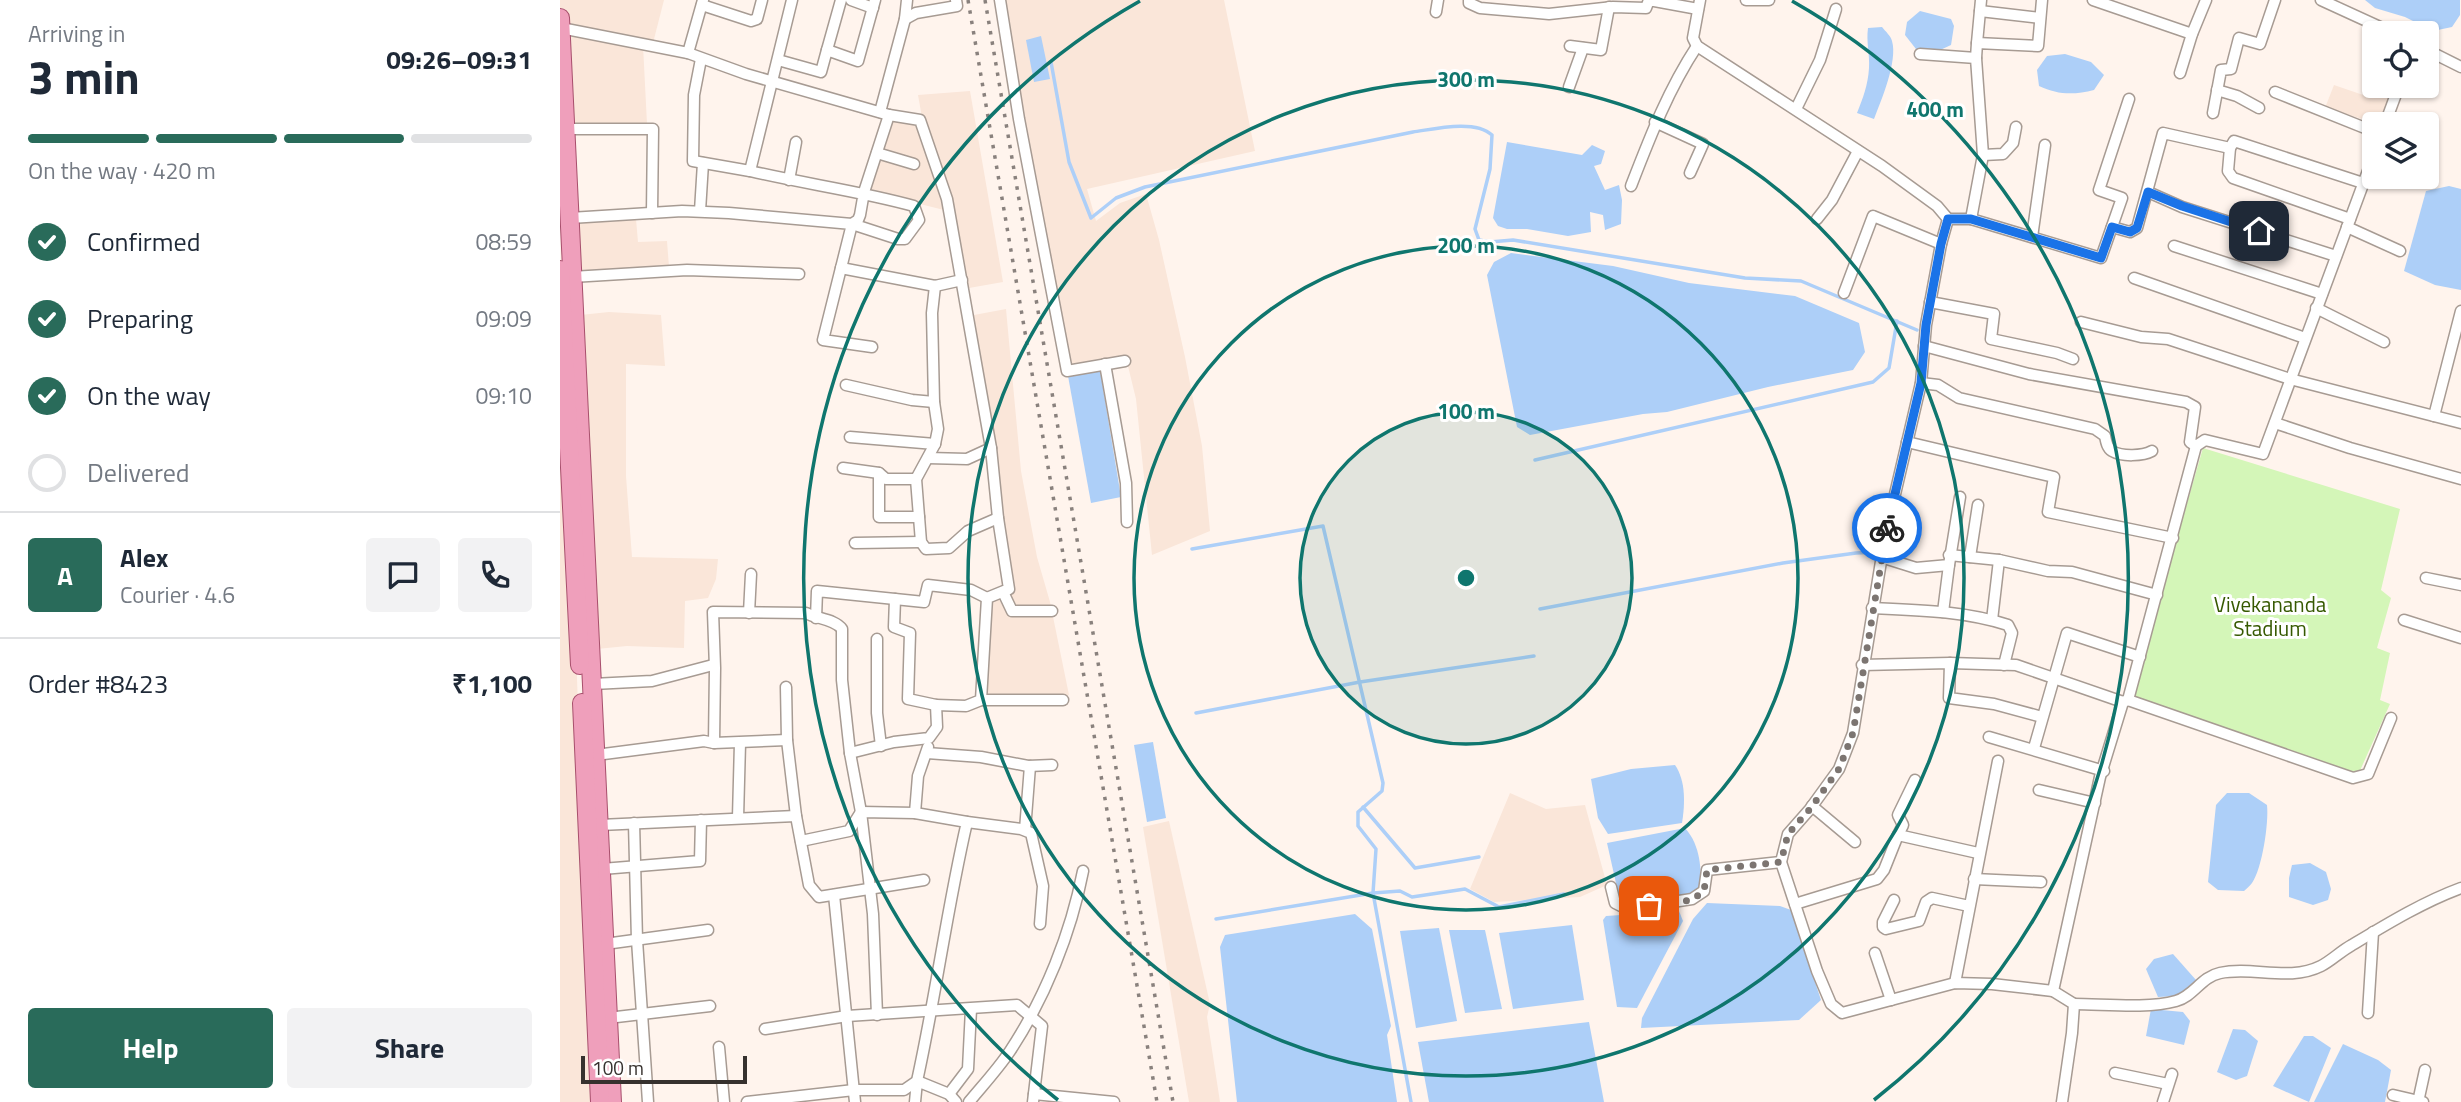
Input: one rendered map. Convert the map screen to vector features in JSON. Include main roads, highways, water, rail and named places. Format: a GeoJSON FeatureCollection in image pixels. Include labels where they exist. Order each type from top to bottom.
{"type":"FeatureCollection","features":[{"type":"Feature","properties":{"kind":"main road"},"geometry":{"type":"LineString","coordinates":[[560,18],[569,218],[566,274],[600,1102]]}},
{"type":"Feature","properties":{"kind":"main road"},"geometry":{"type":"LineString","coordinates":[[566,274],[593,684],[612,1102]]}},
{"type":"Feature","properties":{"kind":"water"},"geometry":{"type":"Polygon","coordinates":[[[2365,0],[2460,0],[2460,15],[2452,27],[2439,30],[2439,21],[2413,21],[2375,8],[2365,0]]]}},
{"type":"Feature","properties":{"kind":"water"},"geometry":{"type":"Polygon","coordinates":[[[1920,11],[1951,19],[1954,26],[1951,45],[1938,51],[1916,49],[1905,35],[1907,22],[1920,11]]]}},
{"type":"Feature","properties":{"kind":"water"},"geometry":{"type":"Polygon","coordinates":[[[1882,27],[1891,39],[1893,59],[1874,119],[1857,113],[1868,74],[1868,28],[1882,27]]]}},
{"type":"Feature","properties":{"kind":"water"},"geometry":{"type":"Polygon","coordinates":[[[1041,36],[1050,79],[1034,82],[1026,40],[1041,36]]]}},
{"type":"Feature","properties":{"kind":"water"},"geometry":{"type":"Polygon","coordinates":[[[2065,54],[2091,62],[2104,75],[2094,90],[2066,93],[2039,86],[2037,70],[2047,56],[2065,54]]]}},
{"type":"Feature","properties":{"kind":"water"},"geometry":{"type":"Polygon","coordinates":[[[1507,142],[1582,155],[1592,145],[1605,151],[1601,164],[1594,166],[1605,190],[1619,185],[1622,200],[1621,224],[1605,230],[1603,215],[1590,212],[1591,232],[1568,236],[1498,226],[1493,218],[1507,142]]]}},
{"type":"Feature","properties":{"kind":"water"},"geometry":{"type":"Polygon","coordinates":[[[2449,186],[2461,189],[2461,290],[2435,285],[2404,271],[2426,191],[2449,186]]]}},
{"type":"Feature","properties":{"kind":"water"},"geometry":{"type":"Polygon","coordinates":[[[1511,253],[1613,266],[1689,283],[1795,296],[1859,323],[1865,352],[1853,370],[1768,387],[1667,412],[1530,435],[1517,427],[1487,275],[1494,262],[1511,253]]]}},
{"type":"Feature","properties":{"kind":"water"},"geometry":{"type":"Polygon","coordinates":[[[1100,370],[1121,497],[1091,503],[1068,376],[1100,370]]]}},
{"type":"Feature","properties":{"kind":"water"},"geometry":{"type":"Polygon","coordinates":[[[1153,742],[1166,818],[1147,822],[1134,745],[1153,742]]]}},
{"type":"Feature","properties":{"kind":"water"},"geometry":{"type":"Polygon","coordinates":[[[1675,765],[1684,793],[1682,823],[1608,834],[1598,818],[1591,779],[1631,769],[1675,765]]]}},
{"type":"Feature","properties":{"kind":"water"},"geometry":{"type":"Polygon","coordinates":[[[2227,793],[2249,793],[2267,805],[2262,857],[2256,876],[2244,891],[2218,890],[2208,882],[2216,805],[2227,793]]]}},
{"type":"Feature","properties":{"kind":"water"},"geometry":{"type":"Polygon","coordinates":[[[1685,828],[1697,850],[1701,891],[1646,902],[1620,901],[1607,843],[1685,828]]]}},
{"type":"Feature","properties":{"kind":"water"},"geometry":{"type":"Polygon","coordinates":[[[2310,863],[2326,872],[2331,889],[2328,900],[2313,905],[2289,897],[2292,865],[2310,863]]]}},
{"type":"Feature","properties":{"kind":"water"},"geometry":{"type":"Polygon","coordinates":[[[1707,903],[1780,906],[1791,910],[1821,1000],[1799,1020],[1641,1028],[1642,1018],[1693,919],[1707,903]]]}},
{"type":"Feature","properties":{"kind":"water"},"geometry":{"type":"Polygon","coordinates":[[[1679,911],[1683,921],[1637,1008],[1617,1007],[1603,920],[1606,916],[1679,911]]]}},
{"type":"Feature","properties":{"kind":"water"},"geometry":{"type":"Polygon","coordinates":[[[1355,914],[1372,929],[1391,1026],[1387,1035],[1397,1102],[1237,1102],[1220,947],[1225,935],[1355,914]]]}},
{"type":"Feature","properties":{"kind":"water"},"geometry":{"type":"Polygon","coordinates":[[[1572,925],[1584,1000],[1513,1009],[1499,933],[1572,925]]]}},
{"type":"Feature","properties":{"kind":"water"},"geometry":{"type":"Polygon","coordinates":[[[1439,928],[1457,1021],[1416,1028],[1400,931],[1439,928]]]}},
{"type":"Feature","properties":{"kind":"water"},"geometry":{"type":"Polygon","coordinates":[[[1449,930],[1485,930],[1502,1009],[1465,1013],[1449,930]]]}},
{"type":"Feature","properties":{"kind":"water"},"geometry":{"type":"Polygon","coordinates":[[[2173,954],[2196,980],[2177,996],[2158,997],[2146,969],[2154,959],[2173,954]]]}},
{"type":"Feature","properties":{"kind":"water"},"geometry":{"type":"Polygon","coordinates":[[[2151,1009],[2183,1012],[2190,1021],[2184,1045],[2146,1036],[2151,1009]]]}},
{"type":"Feature","properties":{"kind":"water"},"geometry":{"type":"Polygon","coordinates":[[[1589,1022],[1604,1102],[1429,1102],[1418,1042],[1589,1022]]]}},
{"type":"Feature","properties":{"kind":"water"},"geometry":{"type":"Polygon","coordinates":[[[2233,1029],[2245,1030],[2258,1041],[2247,1076],[2236,1080],[2217,1072],[2233,1029]]]}},
{"type":"Feature","properties":{"kind":"water"},"geometry":{"type":"Polygon","coordinates":[[[2304,1036],[2313,1036],[2331,1048],[2309,1102],[2273,1086],[2304,1036]]]}},
{"type":"Feature","properties":{"kind":"water"},"geometry":{"type":"Polygon","coordinates":[[[2343,1044],[2378,1060],[2391,1070],[2385,1102],[2314,1102],[2343,1044]]]}},
{"type":"Feature","properties":{"kind":"waterway"},"geometry":{"type":"LineString","coordinates":[[1051,62],[1069,162],[1091,218],[1116,198],[1145,187],[1413,132],[1454,126],[1475,127],[1492,135],[1490,169],[1475,229],[1479,240],[1513,240],[1745,278],[1801,281],[1917,330]]}},
{"type":"Feature","properties":{"kind":"waterway"},"geometry":{"type":"LineString","coordinates":[[1535,460],[1873,382],[1889,368],[1897,321]]}},
{"type":"Feature","properties":{"kind":"waterway"},"geometry":{"type":"LineString","coordinates":[[1192,549],[1323,526],[1383,783],[1382,791],[1358,812],[1358,826],[1376,849],[1373,893],[1411,1102]]}},
{"type":"Feature","properties":{"kind":"waterway"},"geometry":{"type":"LineString","coordinates":[[1540,609],[1783,563],[1878,552]]}},
{"type":"Feature","properties":{"kind":"waterway"},"geometry":{"type":"LineString","coordinates":[[1196,713],[1360,682],[1534,656]]}},
{"type":"Feature","properties":{"kind":"waterway"},"geometry":{"type":"LineString","coordinates":[[1363,807],[1415,868],[1479,857]]}},
{"type":"Feature","properties":{"kind":"waterway"},"geometry":{"type":"LineString","coordinates":[[1216,919],[1400,891],[1412,897],[1465,889],[1499,907],[1564,894]]}},
{"type":"Feature","properties":{"kind":"railway"},"geometry":{"type":"LineString","coordinates":[[968,0],[1157,1102]]}},
{"type":"Feature","properties":{"kind":"railway"},"geometry":{"type":"LineString","coordinates":[[985,0],[1173,1102]]}},
{"type":"Feature","properties":{"kind":"park label","name":"Vivekananda Stadium"},"geometry":{"type":"Point","coordinates":[2270,616]}}]}
